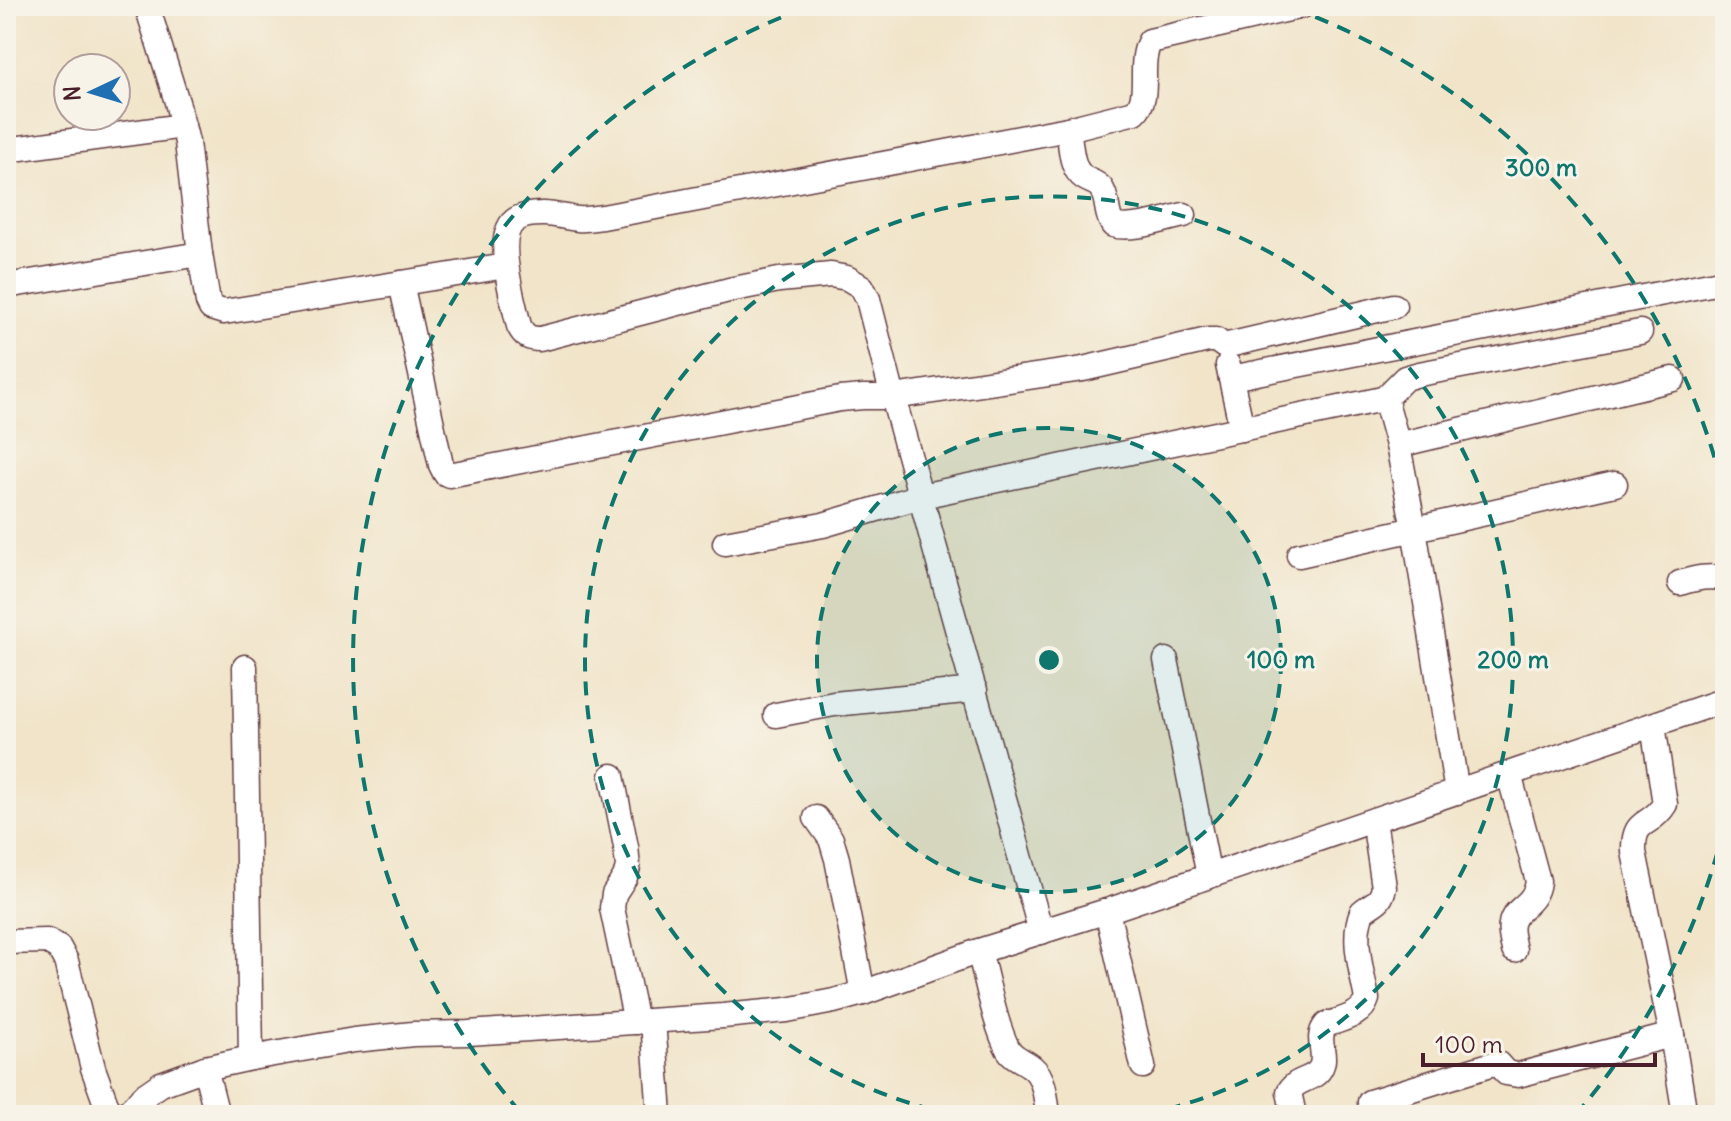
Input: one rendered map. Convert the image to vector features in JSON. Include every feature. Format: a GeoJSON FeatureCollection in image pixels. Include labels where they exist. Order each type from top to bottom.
{"type":"FeatureCollection","features":[{"type":"Feature","properties":{"kind":"street"},"geometry":{"type":"LineString","coordinates":[[147,6],[187,142],[200,254],[211,308],[224,312],[506,266]]}},
{"type":"Feature","properties":{"kind":"street"},"geometry":{"type":"LineString","coordinates":[[1041,932],[868,299],[862,287],[847,278],[831,275],[779,280],[530,339],[519,326],[506,266],[509,226],[531,214],[546,213],[582,220],[603,217],[1068,129],[1135,112],[1141,107],[1144,94],[1143,62],[1150,41],[1302,6]]}},
{"type":"Feature","properties":{"kind":"street"},"geometry":{"type":"LineString","coordinates":[[6,150],[183,126]]}},
{"type":"Feature","properties":{"kind":"street"},"geometry":{"type":"LineString","coordinates":[[1068,129],[1077,171],[1099,185],[1113,225],[1133,226],[1184,215]]}},
{"type":"Feature","properties":{"kind":"street"},"geometry":{"type":"LineString","coordinates":[[6,286],[200,254]]}},
{"type":"Feature","properties":{"kind":"street"},"geometry":{"type":"LineString","coordinates":[[1231,378],[1725,281]]}},
{"type":"Feature","properties":{"kind":"street"},"geometry":{"type":"LineString","coordinates":[[401,283],[441,465],[449,475],[840,399],[893,397],[1083,369],[1208,340],[1216,340],[1224,346],[1242,429]]}},
{"type":"Feature","properties":{"kind":"street"},"geometry":{"type":"LineString","coordinates":[[1224,346],[1394,306]]}},
{"type":"Feature","properties":{"kind":"street"},"geometry":{"type":"LineString","coordinates":[[725,543],[823,525],[921,496],[1385,398],[1405,378],[1640,332]]}},
{"type":"Feature","properties":{"kind":"street"},"geometry":{"type":"LineString","coordinates":[[1398,445],[1673,379]]}},
{"type":"Feature","properties":{"kind":"street"},"geometry":{"type":"LineString","coordinates":[[1385,398],[1398,445],[1414,529],[1457,792]]}},
{"type":"Feature","properties":{"kind":"street"},"geometry":{"type":"LineString","coordinates":[[1299,555],[1615,484]]}},
{"type":"Feature","properties":{"kind":"street"},"geometry":{"type":"LineString","coordinates":[[1680,583],[1703,577],[1725,579]]}},
{"type":"Feature","properties":{"kind":"street"},"geometry":{"type":"LineString","coordinates":[[1166,660],[1209,876]]}},
{"type":"Feature","properties":{"kind":"street"},"geometry":{"type":"LineString","coordinates":[[245,667],[251,1058]]}},
{"type":"Feature","properties":{"kind":"street"},"geometry":{"type":"LineString","coordinates":[[776,715],[834,704],[975,690]]}},
{"type":"Feature","properties":{"kind":"street"},"geometry":{"type":"LineString","coordinates":[[125,1115],[161,1084],[205,1068],[354,1040],[787,1010],[834,1001],[1725,700]]}},
{"type":"Feature","properties":{"kind":"street"},"geometry":{"type":"LineString","coordinates":[[1653,725],[1665,804],[1634,835],[1634,852],[1672,1035],[1685,1115]]}},
{"type":"Feature","properties":{"kind":"street"},"geometry":{"type":"LineString","coordinates":[[1509,774],[1538,881],[1530,902],[1512,919],[1514,950]]}},
{"type":"Feature","properties":{"kind":"street"},"geometry":{"type":"LineString","coordinates":[[612,776],[628,867],[614,894],[612,908],[645,1021],[660,1115]]}},
{"type":"Feature","properties":{"kind":"street"},"geometry":{"type":"LineString","coordinates":[[816,818],[831,839],[837,859],[863,993]]}},
{"type":"Feature","properties":{"kind":"street"},"geometry":{"type":"LineString","coordinates":[[1294,1115],[1289,1092],[1296,1083],[1320,1069],[1322,1029],[1359,1012],[1366,1004],[1358,926],[1362,912],[1379,901],[1384,887],[1374,820]]}},
{"type":"Feature","properties":{"kind":"street"},"geometry":{"type":"LineString","coordinates":[[1107,911],[1143,1066]]}},
{"type":"Feature","properties":{"kind":"street"},"geometry":{"type":"LineString","coordinates":[[6,942],[47,941],[59,948],[66,961],[93,1068],[110,1115]]}},
{"type":"Feature","properties":{"kind":"street"},"geometry":{"type":"LineString","coordinates":[[979,951],[1002,1037],[1010,1052],[1038,1073],[1048,1115]]}},
{"type":"Feature","properties":{"kind":"street"},"geometry":{"type":"LineString","coordinates":[[1370,1102],[1493,1064],[1498,1064],[1506,1073],[1518,1075],[1672,1035]]}},
{"type":"Feature","properties":{"kind":"street"},"geometry":{"type":"LineString","coordinates":[[205,1068],[217,1115]]}}]}
